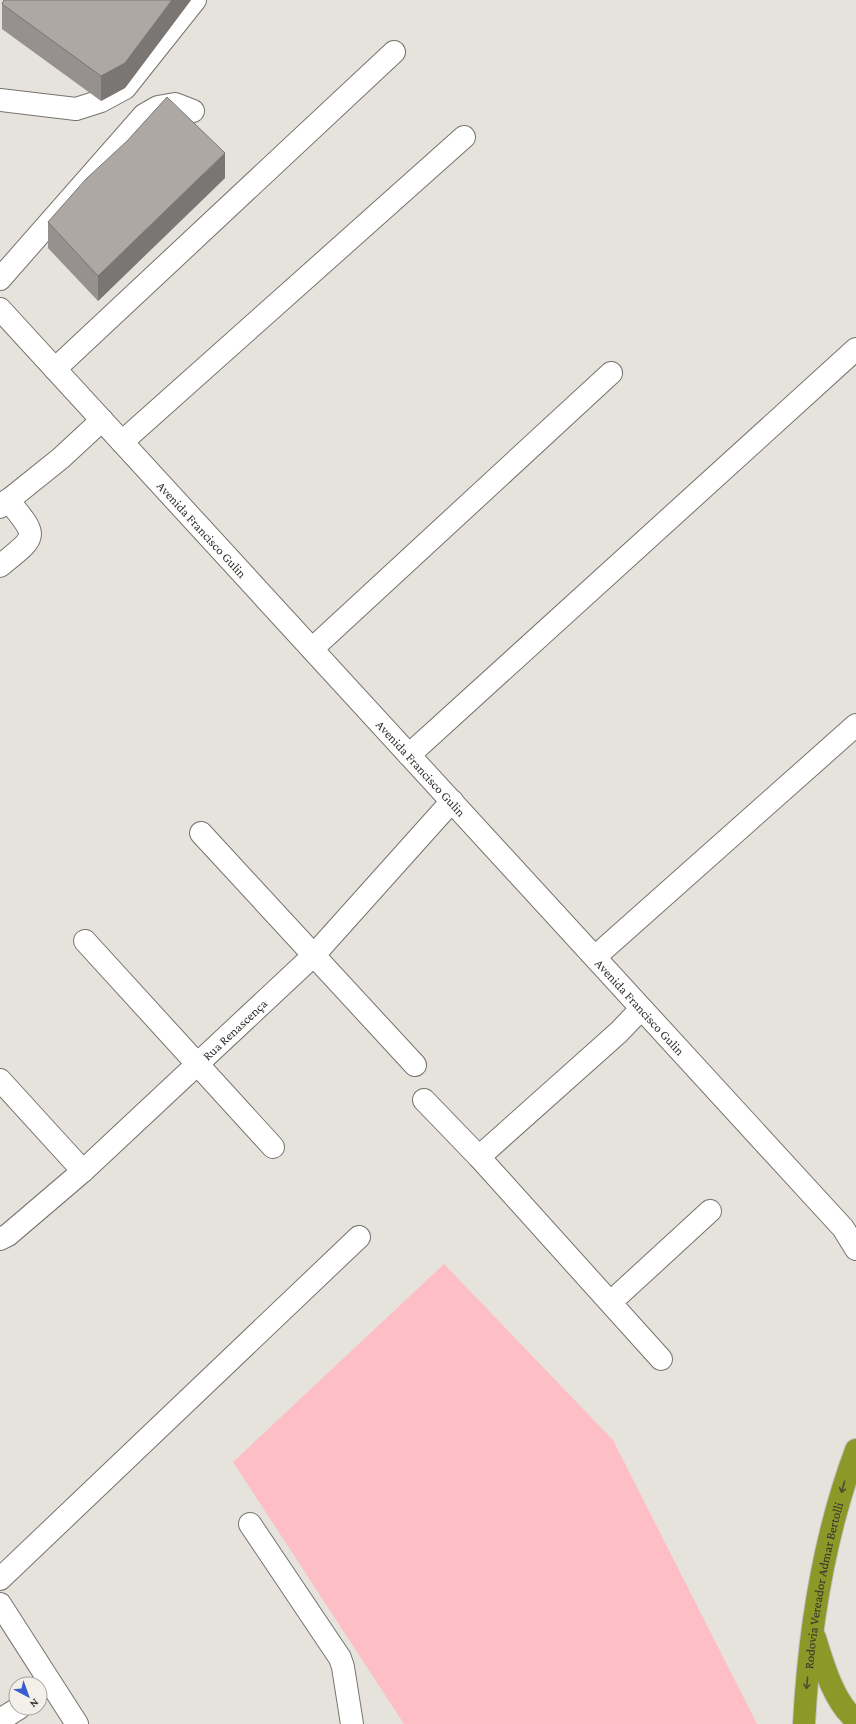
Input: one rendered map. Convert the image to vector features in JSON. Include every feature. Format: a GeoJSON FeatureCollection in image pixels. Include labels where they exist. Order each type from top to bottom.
{"type":"FeatureCollection","features":[{"type":"Feature","properties":{"kind":"highway","name":"Rodovia Vereador Admar Bertolli"},"geometry":{"type":"LineString","coordinates":[[804,1724],[812,1630],[820,1577],[844,1483],[856,1450]]}},
{"type":"Feature","properties":{"kind":"highway"},"geometry":{"type":"LineString","coordinates":[[812,1630],[831,1685],[837,1696],[856,1720]]}},
{"type":"Feature","properties":{"kind":"street"},"geometry":{"type":"LineString","coordinates":[[0,100],[76,109],[101,101],[125,88],[195,0]]}},
{"type":"Feature","properties":{"kind":"street"},"geometry":{"type":"LineString","coordinates":[[55,369],[394,52]]}},
{"type":"Feature","properties":{"kind":"street"},"geometry":{"type":"LineString","coordinates":[[0,279],[144,115],[158,107],[175,104],[193,111]]}},
{"type":"Feature","properties":{"kind":"street"},"geometry":{"type":"LineString","coordinates":[[122,442],[464,137]]}},
{"type":"Feature","properties":{"kind":"street","name":"Avenida Francisco Gulin"},"geometry":{"type":"LineString","coordinates":[[0,309],[641,1009],[849,1232],[856,1249]]}},
{"type":"Feature","properties":{"kind":"street"},"geometry":{"type":"LineString","coordinates":[[409,755],[856,349]]}},
{"type":"Feature","properties":{"kind":"street"},"geometry":{"type":"LineString","coordinates":[[312,649],[611,373]]}},
{"type":"Feature","properties":{"kind":"street"},"geometry":{"type":"LineString","coordinates":[[0,566],[26,545],[31,535],[29,526],[4,503],[61,458],[102,420]]}},
{"type":"Feature","properties":{"kind":"street"},"geometry":{"type":"LineString","coordinates":[[595,957],[856,725]]}},
{"type":"Feature","properties":{"kind":"street","name":"Rua Renascença"},"geometry":{"type":"LineString","coordinates":[[0,1239],[8,1235],[83,1171],[314,954],[452,802]]}},
{"type":"Feature","properties":{"kind":"street"},"geometry":{"type":"LineString","coordinates":[[201,832],[415,1065]]}},
{"type":"Feature","properties":{"kind":"street"},"geometry":{"type":"LineString","coordinates":[[85,941],[273,1147]]}},
{"type":"Feature","properties":{"kind":"street"},"geometry":{"type":"LineString","coordinates":[[479,1157],[619,1032],[641,1009]]}},
{"type":"Feature","properties":{"kind":"street"},"geometry":{"type":"LineString","coordinates":[[0,1080],[83,1171]]}},
{"type":"Feature","properties":{"kind":"street"},"geometry":{"type":"LineString","coordinates":[[424,1100],[479,1157],[661,1359]]}},
{"type":"Feature","properties":{"kind":"street"},"geometry":{"type":"LineString","coordinates":[[611,1302],[710,1211]]}},
{"type":"Feature","properties":{"kind":"street"},"geometry":{"type":"LineString","coordinates":[[0,1579],[359,1236]]}},
{"type":"Feature","properties":{"kind":"street"},"geometry":{"type":"LineString","coordinates":[[250,1524],[340,1658],[343,1667],[352,1724]]}},
{"type":"Feature","properties":{"kind":"street"},"geometry":{"type":"LineString","coordinates":[[0,1604],[39,1676]]}},
{"type":"Feature","properties":{"kind":"street"},"geometry":{"type":"LineString","coordinates":[[48,1692],[77,1724]]}},
{"type":"Feature","properties":{"kind":"shaded area"},"geometry":{"type":"Polygon","coordinates":[[[444,1264],[613,1440],[757,1724],[404,1724],[233,1462],[444,1264]]]}},
{"type":"Feature","properties":{"kind":"building"},"geometry":{"type":"Polygon","coordinates":[[[4,0],[172,0],[125,63],[101,76],[2,4],[4,0]]]}},
{"type":"Feature","properties":{"kind":"building"},"geometry":{"type":"Polygon","coordinates":[[[167,97],[225,153],[98,276],[48,222],[86,179],[127,141],[167,97]]]}}]}
